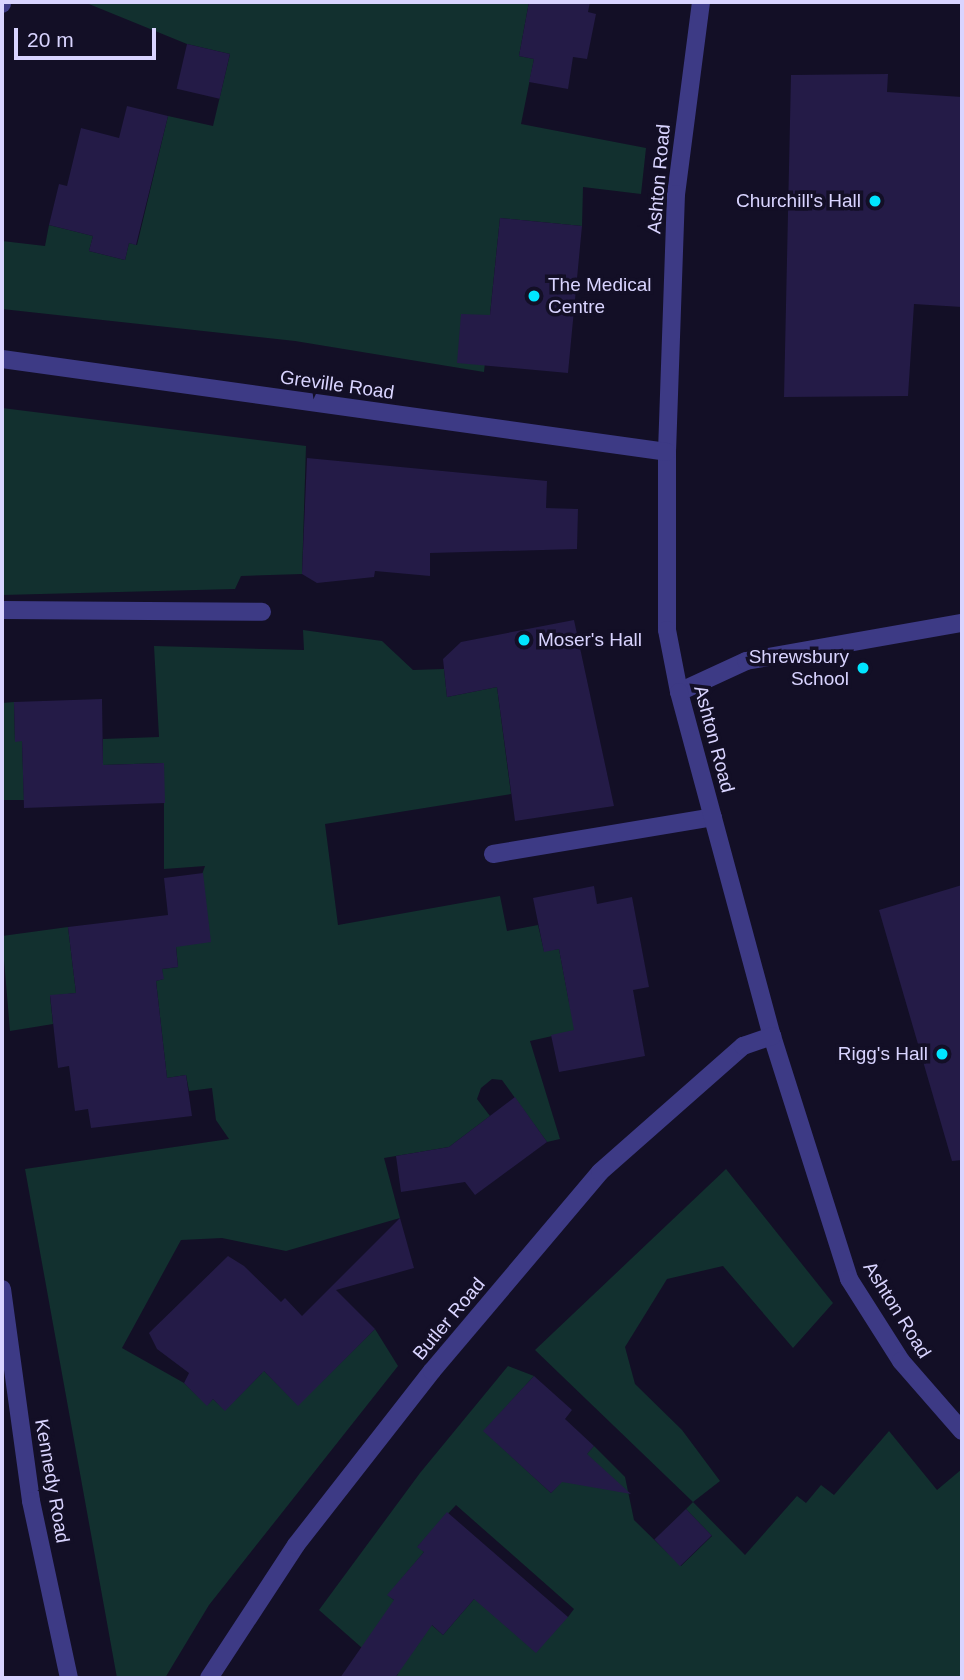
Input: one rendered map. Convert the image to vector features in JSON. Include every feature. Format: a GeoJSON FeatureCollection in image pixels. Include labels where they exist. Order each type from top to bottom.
{"type":"FeatureCollection","features":[{"type":"Feature","properties":{"kind":"street","name":"Ashton Road"},"geometry":{"type":"LineString","coordinates":[[702,2],[676,194],[667,452],[667,630],[679,692],[772,1036],[849,1279],[901,1361],[962,1431]]}},
{"type":"Feature","properties":{"kind":"street","name":"Greville Road"},"geometry":{"type":"LineString","coordinates":[[2,359],[667,452]]}},
{"type":"Feature","properties":{"kind":"street"},"geometry":{"type":"LineString","coordinates":[[2,610],[262,612]]}},
{"type":"Feature","properties":{"kind":"street"},"geometry":{"type":"LineString","coordinates":[[679,692],[746,660],[962,623]]}},
{"type":"Feature","properties":{"kind":"street"},"geometry":{"type":"LineString","coordinates":[[493,853],[713,817]]}},
{"type":"Feature","properties":{"kind":"street","name":"Butler Road"},"geometry":{"type":"LineString","coordinates":[[209,1678],[296,1545],[432,1371],[600,1172],[743,1046],[772,1036]]}},
{"type":"Feature","properties":{"kind":"street","name":"Kennedy Road"},"geometry":{"type":"LineString","coordinates":[[2,1289],[31,1501],[69,1678]]}},
{"type":"Feature","properties":{"kind":"green space"},"geometry":{"type":"Polygon","coordinates":[[[84,2],[529,2],[519,56],[534,59],[521,124],[646,148],[641,194],[583,187],[582,226],[500,218],[484,372],[295,341],[2,309],[2,241],[45,246],[49,225],[93,236],[89,251],[125,260],[129,243],[137,245],[168,116],[213,126],[230,54],[187,44],[84,2]]]}},
{"type":"Feature","properties":{"kind":"green space"},"geometry":{"type":"Polygon","coordinates":[[[2,408],[306,446],[302,574],[241,576],[235,589],[2,595],[2,408]]]}},
{"type":"Feature","properties":{"kind":"green space"},"geometry":{"type":"Polygon","coordinates":[[[303,630],[382,641],[413,670],[444,669],[447,697],[497,687],[511,794],[325,824],[338,925],[500,896],[507,931],[538,925],[544,951],[559,949],[569,1002],[588,1028],[530,1041],[560,1139],[547,1142],[502,1080],[492,1079],[481,1088],[477,1099],[490,1116],[449,1147],[384,1158],[400,1218],[286,1251],[222,1238],[181,1240],[122,1348],[184,1383],[207,1405],[213,1399],[225,1410],[262,1373],[259,1366],[298,1405],[375,1329],[398,1366],[209,1605],[165,1678],[117,1678],[25,1169],[229,1139],[216,1120],[212,1088],[189,1091],[186,1075],[167,1078],[156,981],[163,979],[162,969],[178,967],[176,947],[205,866],[164,869],[164,763],[103,765],[103,739],[159,737],[154,646],[304,650],[303,630]]]}},
{"type":"Feature","properties":{"kind":"green space"},"geometry":{"type":"Polygon","coordinates":[[[14,702],[15,741],[22,741],[24,800],[2,800],[2,703],[14,702]]]}},
{"type":"Feature","properties":{"kind":"green space"},"geometry":{"type":"Polygon","coordinates":[[[68,927],[76,993],[50,996],[53,1024],[10,1031],[2,936],[68,927]]]}},
{"type":"Feature","properties":{"kind":"green space"},"geometry":{"type":"Polygon","coordinates":[[[726,1169],[833,1303],[793,1348],[723,1266],[667,1279],[625,1347],[635,1384],[682,1430],[720,1481],[693,1502],[535,1350],[726,1169]]]}},
{"type":"Feature","properties":{"kind":"green space"},"geometry":{"type":"Polygon","coordinates":[[[508,1366],[534,1376],[484,1431],[551,1493],[594,1446],[625,1477],[634,1520],[681,1566],[712,1536],[686,1509],[693,1502],[745,1555],[797,1496],[806,1503],[821,1485],[834,1495],[889,1431],[937,1490],[962,1469],[962,1678],[395,1678],[398,1674],[361,1647],[319,1610],[420,1473],[508,1366]],[[456,1505],[418,1546],[424,1552],[388,1595],[412,1616],[417,1612],[443,1635],[474,1599],[568,1617],[574,1609],[456,1505]]]}},
{"type":"Feature","properties":{"kind":"building"},"geometry":{"type":"Polygon","coordinates":[[[529,2],[590,2],[588,12],[596,14],[587,59],[573,57],[568,89],[529,82],[534,59],[519,56],[529,2]]]}},
{"type":"Feature","properties":{"kind":"building"},"geometry":{"type":"Polygon","coordinates":[[[187,44],[230,54],[220,99],[177,89],[187,44]]]}},
{"type":"Feature","properties":{"kind":"building","name":"Churchill's Hall"},"geometry":{"type":"Polygon","coordinates":[[[888,74],[887,92],[962,97],[962,307],[914,304],[908,396],[784,397],[791,75],[888,74]]]}},
{"type":"Feature","properties":{"kind":"building"},"geometry":{"type":"Polygon","coordinates":[[[127,106],[168,116],[136,245],[129,243],[125,260],[89,251],[93,236],[49,225],[59,184],[67,186],[81,128],[119,138],[127,106]]]}},
{"type":"Feature","properties":{"kind":"building","name":"The Medical Centre"},"geometry":{"type":"Polygon","coordinates":[[[500,218],[582,226],[568,373],[457,363],[461,314],[490,315],[500,218]]]}},
{"type":"Feature","properties":{"kind":"building"},"geometry":{"type":"Polygon","coordinates":[[[307,458],[547,481],[546,508],[578,509],[577,549],[430,553],[430,576],[375,571],[374,577],[317,583],[302,574],[307,458]]]}},
{"type":"Feature","properties":{"kind":"building"},"geometry":{"type":"Polygon","coordinates":[[[574,620],[614,806],[515,821],[497,687],[447,697],[443,659],[461,642],[574,620]]]}},
{"type":"Feature","properties":{"kind":"building"},"geometry":{"type":"Polygon","coordinates":[[[102,699],[103,765],[164,763],[165,803],[24,808],[22,741],[15,742],[14,702],[102,699]]]}},
{"type":"Feature","properties":{"kind":"building"},"geometry":{"type":"Polygon","coordinates":[[[203,873],[211,942],[176,947],[178,967],[162,969],[164,979],[156,981],[167,1078],[186,1075],[192,1116],[91,1128],[88,1109],[75,1111],[69,1066],[58,1068],[50,995],[76,993],[68,927],[168,915],[164,878],[203,873]]]}},
{"type":"Feature","properties":{"kind":"building","name":"Rigg's Hall"},"geometry":{"type":"Polygon","coordinates":[[[962,885],[962,1160],[952,1161],[879,910],[962,885]]]}},
{"type":"Feature","properties":{"kind":"building"},"geometry":{"type":"Polygon","coordinates":[[[594,886],[597,904],[632,897],[649,987],[633,990],[645,1056],[559,1072],[551,1035],[574,1030],[559,949],[544,952],[533,898],[594,886]]]}},
{"type":"Feature","properties":{"kind":"building"},"geometry":{"type":"Polygon","coordinates":[[[515,1097],[547,1142],[475,1195],[465,1182],[401,1192],[396,1156],[449,1147],[515,1097]]]}},
{"type":"Feature","properties":{"kind":"building"},"geometry":{"type":"Polygon","coordinates":[[[400,1218],[414,1268],[336,1290],[375,1329],[298,1406],[264,1371],[225,1411],[213,1399],[207,1406],[184,1383],[189,1373],[157,1349],[149,1333],[228,1256],[244,1266],[281,1302],[285,1298],[302,1316],[400,1218]]]}},
{"type":"Feature","properties":{"kind":"building"},"geometry":{"type":"Polygon","coordinates":[[[534,1376],[572,1410],[565,1419],[594,1446],[587,1454],[631,1494],[562,1482],[551,1493],[483,1431],[534,1376]]]}},
{"type":"Feature","properties":{"kind":"building"},"geometry":{"type":"Polygon","coordinates":[[[686,1509],[712,1536],[680,1566],[654,1540],[686,1509]]]}},
{"type":"Feature","properties":{"kind":"building"},"geometry":{"type":"Polygon","coordinates":[[[447,1512],[568,1617],[536,1653],[474,1599],[443,1635],[432,1625],[395,1678],[340,1678],[394,1600],[387,1595],[424,1552],[417,1547],[447,1512]]]}},
{"type":"Feature","properties":{"kind":"place","name":"Churchill's Hall"},"geometry":{"type":"Point","coordinates":[875,201]}},
{"type":"Feature","properties":{"kind":"place","name":"The Medical Centre"},"geometry":{"type":"Point","coordinates":[534,296]}},
{"type":"Feature","properties":{"kind":"place","name":"Moser's Hall"},"geometry":{"type":"Point","coordinates":[524,640]}},
{"type":"Feature","properties":{"kind":"place","name":"Shrewsbury School"},"geometry":{"type":"Point","coordinates":[863,668]}},
{"type":"Feature","properties":{"kind":"place","name":"Rigg's Hall"},"geometry":{"type":"Point","coordinates":[942,1054]}}]}
